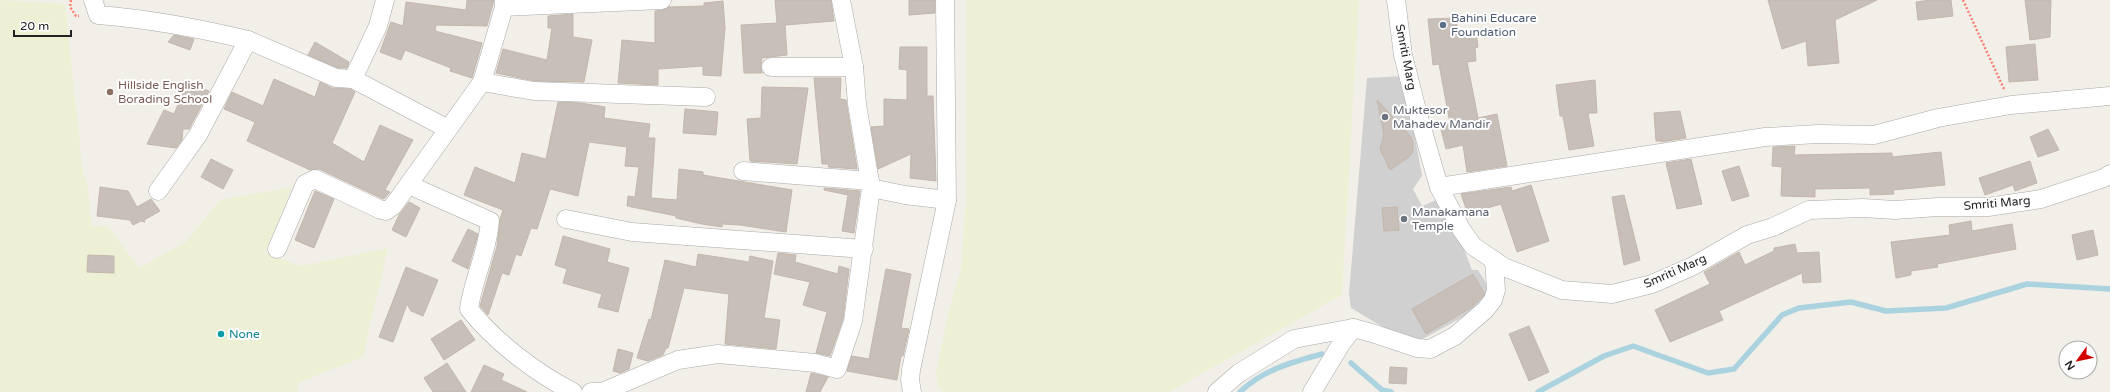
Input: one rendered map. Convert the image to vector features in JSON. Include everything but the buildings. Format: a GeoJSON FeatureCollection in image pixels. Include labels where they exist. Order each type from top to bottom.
{"type":"FeatureCollection","features":[{"type":"Feature","properties":{"kind":"street"},"geometry":{"type":"LineString","coordinates":[[94,0],[98,15],[141,18],[205,29],[248,40],[336,78],[353,79],[448,129]]}},
{"type":"Feature","properties":{"kind":"street"},"geometry":{"type":"LineString","coordinates":[[353,79],[378,26],[385,0]]}},
{"type":"Feature","properties":{"kind":"street"},"geometry":{"type":"LineString","coordinates":[[276,249],[305,184],[315,179],[386,211],[393,206],[482,82],[504,4],[662,0]]}},
{"type":"Feature","properties":{"kind":"street"},"geometry":{"type":"LineString","coordinates":[[590,392],[602,392],[678,360],[718,354],[815,363],[837,369],[852,321],[864,249],[871,184],[857,104],[854,67],[841,0]]}},
{"type":"Feature","properties":{"kind":"street"},"geometry":{"type":"LineString","coordinates":[[912,392],[910,380],[911,370],[947,200],[945,0]]}},
{"type":"Feature","properties":{"kind":"street","name":"Smriti Marg"},"geometry":{"type":"LineString","coordinates":[[1396,0],[1403,55],[1439,187],[1461,229],[1473,246],[1504,267],[1562,290],[1612,294],[1652,284],[1693,266],[1747,235],[1773,227],[1809,210],[1863,208],[1895,210],[1938,207],[1988,207],[2041,200],[2104,178],[2110,174]]}},
{"type":"Feature","properties":{"kind":"street"},"geometry":{"type":"LineString","coordinates":[[158,191],[198,136],[248,40]]}},
{"type":"Feature","properties":{"kind":"street"},"geometry":{"type":"LineString","coordinates":[[771,66],[854,67]]}},
{"type":"Feature","properties":{"kind":"street"},"geometry":{"type":"LineString","coordinates":[[482,82],[534,91],[706,97]]}},
{"type":"Feature","properties":{"kind":"street"},"geometry":{"type":"LineString","coordinates":[[1439,187],[1765,137],[1818,134],[1874,135],[1938,118],[2011,105],[2110,96]]}},
{"type":"Feature","properties":{"kind":"street"},"geometry":{"type":"LineString","coordinates":[[743,171],[871,184],[905,194],[947,200]]}},
{"type":"Feature","properties":{"kind":"street"},"geometry":{"type":"LineString","coordinates":[[409,185],[490,221],[489,233],[471,293],[469,309],[483,327],[495,337],[550,380],[573,392]]}},
{"type":"Feature","properties":{"kind":"street"},"geometry":{"type":"LineString","coordinates":[[566,219],[632,232],[864,249]]}},
{"type":"Feature","properties":{"kind":"street"},"geometry":{"type":"LineString","coordinates":[[1217,392],[1239,373],[1294,339],[1353,328],[1372,332],[1417,348],[1430,349],[1455,336],[1485,310],[1493,300],[1496,290],[1494,260]]}},
{"type":"Feature","properties":{"kind":"street"},"geometry":{"type":"LineString","coordinates":[[1312,392],[1341,344],[1353,328]]}},
{"type":"Feature","properties":{"kind":"path"},"geometry":{"type":"LineString","coordinates":[[1963,0],[2011,105]]}},
{"type":"Feature","properties":{"kind":"shaded area","name":"Manakamana Temple"},"geometry":{"type":"Polygon","coordinates":[[[1404,76],[1422,176],[1413,189],[1422,206],[1444,197],[1472,270],[1478,270],[1494,296],[1483,306],[1419,341],[1393,333],[1351,308],[1349,294],[1367,78],[1404,76]]]}},
{"type":"Feature","properties":{"kind":"green space"},"geometry":{"type":"Polygon","coordinates":[[[0,0],[65,4],[83,172],[88,188],[92,226],[108,226],[139,268],[186,242],[220,200],[292,187],[265,253],[301,266],[388,248],[363,357],[298,383],[299,392],[0,392],[0,0]]]}},
{"type":"Feature","properties":{"kind":"green space"},"geometry":{"type":"Polygon","coordinates":[[[966,0],[1359,0],[1342,295],[1169,392],[942,392],[938,386],[936,371],[949,311],[961,269],[966,199],[966,0]]]}},
{"type":"Feature","properties":{"kind":"waterway"},"geometry":{"type":"LineString","coordinates":[[1538,392],[1604,356],[1633,346],[1708,373],[1734,369],[1782,315],[1799,308],[1851,302],[1886,311],[1946,308],[2027,284],[2110,289]]}},
{"type":"Feature","properties":{"kind":"waterway"},"geometry":{"type":"LineString","coordinates":[[1240,392],[1249,384],[1268,372],[1300,360],[1322,354]]}},
{"type":"Feature","properties":{"kind":"waterway"},"geometry":{"type":"LineString","coordinates":[[1351,363],[1382,390],[1391,392]]}},
{"type":"Feature","properties":{"kind":"place","name":"Bahini Educare Foundation"},"geometry":{"type":"Point","coordinates":[1443,25]}},
{"type":"Feature","properties":{"kind":"place","name":"Hillside English Borading School"},"geometry":{"type":"Point","coordinates":[110,92]}},
{"type":"Feature","properties":{"kind":"place","name":"Muktesor Mahadev Mandir"},"geometry":{"type":"Point","coordinates":[1385,117]}},
{"type":"Feature","properties":{"kind":"place","name":"Manakamana Temple"},"geometry":{"type":"Point","coordinates":[1404,219]}},
{"type":"Feature","properties":{"kind":"place","name":"None"},"geometry":{"type":"Point","coordinates":[221,334]}}]}
